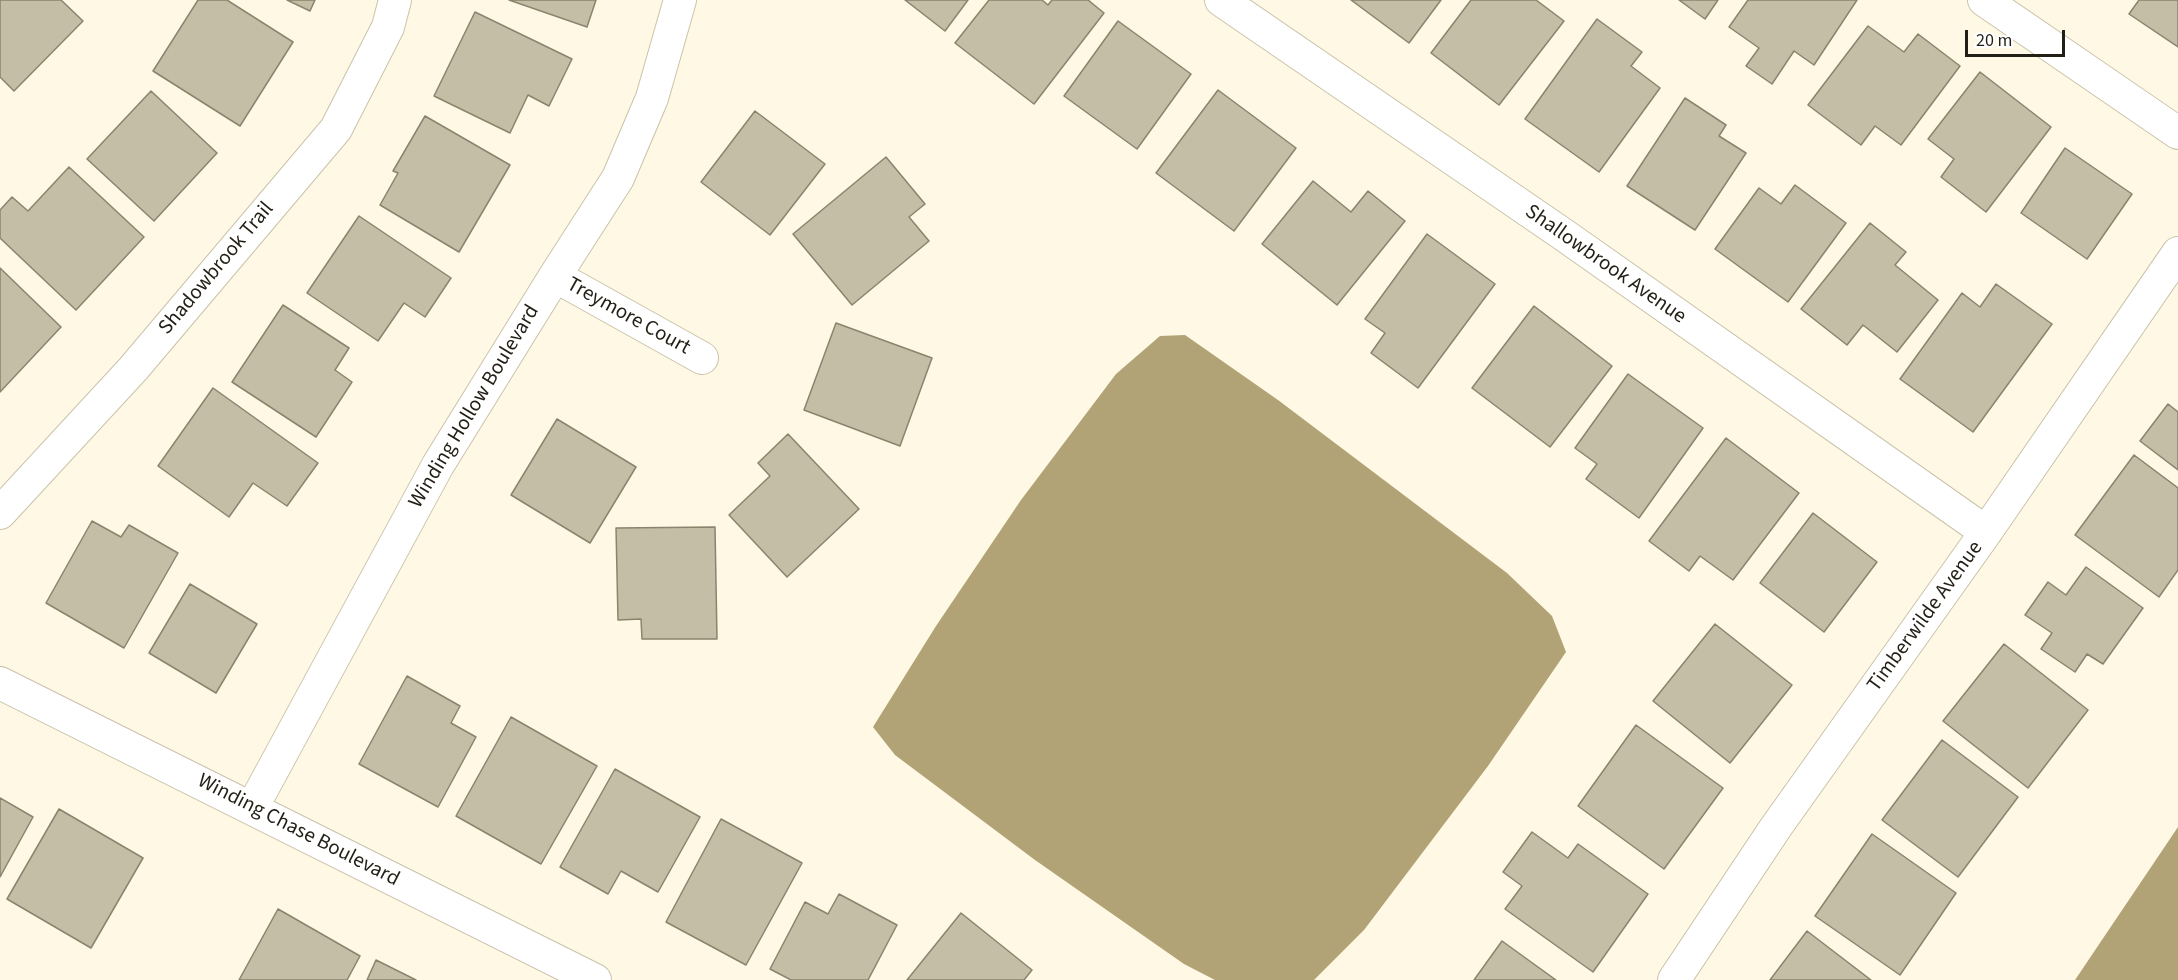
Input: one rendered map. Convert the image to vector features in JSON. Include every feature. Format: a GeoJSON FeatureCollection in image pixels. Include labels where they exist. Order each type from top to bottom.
{"type":"FeatureCollection","features":[{"type":"Feature","properties":{"kind":"street","name":"Shadowbrook Trail"},"geometry":{"type":"LineString","coordinates":[[0,513],[133,369],[336,129],[388,27],[395,0]]}},
{"type":"Feature","properties":{"kind":"street","name":"Winding Hollow Boulevard"},"geometry":{"type":"LineString","coordinates":[[252,808],[438,465],[618,178],[652,99],[680,0]]}},
{"type":"Feature","properties":{"kind":"street","name":"Shallowbrook Avenue"},"geometry":{"type":"LineString","coordinates":[[1221,0],[1564,235],[1986,532]]}},
{"type":"Feature","properties":{"kind":"street"},"geometry":{"type":"LineString","coordinates":[[1984,0],[2178,133]]}},
{"type":"Feature","properties":{"kind":"street","name":"Timberwilde Avenue"},"geometry":{"type":"LineString","coordinates":[[1674,980],[1776,827],[1986,532],[2178,253]]}},
{"type":"Feature","properties":{"kind":"street","name":"Treymore Court"},"geometry":{"type":"LineString","coordinates":[[555,276],[702,358]]}},
{"type":"Feature","properties":{"kind":"street","name":"Winding Chase Boulevard"},"geometry":{"type":"LineString","coordinates":[[0,683],[595,980]]}},
{"type":"Feature","properties":{"kind":"shaded area"},"geometry":{"type":"Polygon","coordinates":[[[1185,335],[1278,400],[1507,573],[1552,616],[1566,652],[1488,766],[1364,930],[1314,980],[1215,980],[1184,964],[1035,860],[895,755],[873,727],[936,626],[1021,500],[1116,374],[1160,336],[1185,335]]]}},
{"type":"Feature","properties":{"kind":"shaded area"},"geometry":{"type":"Polygon","coordinates":[[[2178,827],[2178,980],[2075,980],[2178,827]]]}},
{"type":"Feature","properties":{"kind":"building"},"geometry":{"type":"Polygon","coordinates":[[[0,0],[61,0],[83,21],[14,91],[0,77],[0,0]]]}},
{"type":"Feature","properties":{"kind":"building"},"geometry":{"type":"Polygon","coordinates":[[[198,0],[227,0],[293,42],[240,126],[153,71],[198,0]]]}},
{"type":"Feature","properties":{"kind":"building"},"geometry":{"type":"Polygon","coordinates":[[[287,0],[315,0],[310,11],[287,0]]]}},
{"type":"Feature","properties":{"kind":"building"},"geometry":{"type":"Polygon","coordinates":[[[509,0],[596,0],[587,27],[509,0]]]}},
{"type":"Feature","properties":{"kind":"building"},"geometry":{"type":"Polygon","coordinates":[[[905,0],[968,0],[945,31],[905,0]]]}},
{"type":"Feature","properties":{"kind":"building"},"geometry":{"type":"Polygon","coordinates":[[[989,0],[1042,0],[1048,5],[1052,0],[1088,0],[1104,13],[1034,104],[955,43],[989,0]]]}},
{"type":"Feature","properties":{"kind":"building"},"geometry":{"type":"Polygon","coordinates":[[[1351,0],[1441,0],[1409,43],[1351,0]]]}},
{"type":"Feature","properties":{"kind":"building"},"geometry":{"type":"Polygon","coordinates":[[[1471,0],[1536,0],[1564,21],[1499,105],[1431,53],[1471,0]]]}},
{"type":"Feature","properties":{"kind":"building"},"geometry":{"type":"Polygon","coordinates":[[[1679,0],[1718,0],[1705,19],[1679,0]]]}},
{"type":"Feature","properties":{"kind":"building"},"geometry":{"type":"Polygon","coordinates":[[[1748,0],[1857,0],[1814,65],[1794,51],[1772,84],[1746,66],[1759,48],[1729,27],[1748,0]]]}},
{"type":"Feature","properties":{"kind":"building"},"geometry":{"type":"Polygon","coordinates":[[[2139,0],[2178,0],[2178,47],[2129,14],[2139,0]]]}},
{"type":"Feature","properties":{"kind":"building"},"geometry":{"type":"Polygon","coordinates":[[[475,12],[572,59],[549,106],[528,95],[510,133],[434,96],[475,12]]]}},
{"type":"Feature","properties":{"kind":"building"},"geometry":{"type":"Polygon","coordinates":[[[1597,19],[1642,52],[1631,66],[1660,88],[1599,172],[1525,119],[1597,19]]]}},
{"type":"Feature","properties":{"kind":"building"},"geometry":{"type":"Polygon","coordinates":[[[1118,21],[1191,74],[1137,149],[1064,96],[1118,21]]]}},
{"type":"Feature","properties":{"kind":"building"},"geometry":{"type":"Polygon","coordinates":[[[1868,26],[1904,52],[1918,34],[1960,66],[1901,145],[1875,126],[1861,145],[1808,105],[1868,26]]]}},
{"type":"Feature","properties":{"kind":"building"},"geometry":{"type":"Polygon","coordinates":[[[1980,72],[2051,127],[1986,212],[1941,177],[1954,159],[1928,139],[1980,72]]]}},
{"type":"Feature","properties":{"kind":"building"},"geometry":{"type":"Polygon","coordinates":[[[1218,90],[1296,148],[1234,231],[1156,173],[1218,90]]]}},
{"type":"Feature","properties":{"kind":"building"},"geometry":{"type":"Polygon","coordinates":[[[151,91],[217,153],[154,221],[87,159],[151,91]]]}},
{"type":"Feature","properties":{"kind":"building"},"geometry":{"type":"Polygon","coordinates":[[[1685,98],[1726,125],[1719,136],[1746,153],[1695,230],[1627,186],[1685,98]]]}},
{"type":"Feature","properties":{"kind":"building"},"geometry":{"type":"Polygon","coordinates":[[[755,111],[825,164],[770,235],[701,182],[755,111]]]}},
{"type":"Feature","properties":{"kind":"building"},"geometry":{"type":"Polygon","coordinates":[[[425,116],[510,165],[459,252],[380,205],[398,173],[393,171],[425,116]]]}},
{"type":"Feature","properties":{"kind":"building"},"geometry":{"type":"Polygon","coordinates":[[[2065,148],[2132,194],[2087,259],[2021,213],[2065,148]]]}},
{"type":"Feature","properties":{"kind":"building"},"geometry":{"type":"Polygon","coordinates":[[[886,157],[925,204],[909,217],[929,241],[852,305],[793,234],[886,157]]]}},
{"type":"Feature","properties":{"kind":"building"},"geometry":{"type":"Polygon","coordinates":[[[69,167],[144,237],[76,310],[0,238],[0,210],[12,197],[28,211],[69,167]]]}},
{"type":"Feature","properties":{"kind":"building"},"geometry":{"type":"Polygon","coordinates":[[[1313,181],[1351,212],[1368,191],[1405,221],[1337,305],[1262,244],[1313,181]]]}},
{"type":"Feature","properties":{"kind":"building"},"geometry":{"type":"Polygon","coordinates":[[[1795,185],[1846,223],[1788,302],[1715,249],[1759,188],[1781,204],[1795,185]]]}},
{"type":"Feature","properties":{"kind":"building"},"geometry":{"type":"Polygon","coordinates":[[[359,216],[451,278],[425,317],[404,303],[378,341],[307,293],[359,216]]]}},
{"type":"Feature","properties":{"kind":"building"},"geometry":{"type":"Polygon","coordinates":[[[1870,223],[1906,252],[1895,265],[1938,300],[1897,352],[1863,325],[1847,345],[1801,309],[1870,223]]]}},
{"type":"Feature","properties":{"kind":"building"},"geometry":{"type":"Polygon","coordinates":[[[1427,234],[1495,284],[1418,388],[1371,353],[1385,333],[1365,319],[1427,234]]]}},
{"type":"Feature","properties":{"kind":"building"},"geometry":{"type":"Polygon","coordinates":[[[0,268],[61,327],[0,392],[0,268]]]}},
{"type":"Feature","properties":{"kind":"building"},"geometry":{"type":"Polygon","coordinates":[[[1996,284],[2052,324],[1973,432],[1900,379],[1962,293],[1980,307],[1996,284]]]}},
{"type":"Feature","properties":{"kind":"building"},"geometry":{"type":"Polygon","coordinates":[[[283,305],[349,348],[335,370],[352,382],[316,437],[232,382],[283,305]]]}},
{"type":"Feature","properties":{"kind":"building"},"geometry":{"type":"Polygon","coordinates":[[[1534,306],[1612,366],[1550,447],[1472,388],[1534,306]]]}},
{"type":"Feature","properties":{"kind":"building"},"geometry":{"type":"Polygon","coordinates":[[[836,323],[932,358],[900,446],[804,410],[836,323]]]}},
{"type":"Feature","properties":{"kind":"building"},"geometry":{"type":"Polygon","coordinates":[[[1628,374],[1703,428],[1639,518],[1586,479],[1597,464],[1575,448],[1628,374]]]}},
{"type":"Feature","properties":{"kind":"building"},"geometry":{"type":"Polygon","coordinates":[[[213,388],[318,463],[287,506],[253,483],[229,517],[158,466],[213,388]]]}},
{"type":"Feature","properties":{"kind":"building"},"geometry":{"type":"Polygon","coordinates":[[[2168,404],[2178,412],[2178,470],[2140,441],[2168,404]]]}},
{"type":"Feature","properties":{"kind":"building"},"geometry":{"type":"Polygon","coordinates":[[[557,419],[636,467],[590,543],[511,495],[557,419]]]}},
{"type":"Feature","properties":{"kind":"building"},"geometry":{"type":"Polygon","coordinates":[[[788,434],[859,509],[787,577],[729,515],[770,476],[758,463],[788,434]]]}},
{"type":"Feature","properties":{"kind":"building"},"geometry":{"type":"Polygon","coordinates":[[[1726,438],[1799,493],[1733,580],[1700,556],[1689,571],[1649,541],[1726,438]]]}},
{"type":"Feature","properties":{"kind":"building"},"geometry":{"type":"Polygon","coordinates":[[[2134,455],[2178,488],[2178,570],[2159,597],[2075,535],[2134,455]]]}},
{"type":"Feature","properties":{"kind":"building"},"geometry":{"type":"Polygon","coordinates":[[[1813,513],[1877,562],[1824,632],[1760,583],[1813,513]]]}},
{"type":"Feature","properties":{"kind":"building"},"geometry":{"type":"Polygon","coordinates":[[[92,521],[121,537],[129,525],[178,553],[124,648],[46,603],[92,521]]]}},
{"type":"Feature","properties":{"kind":"building"},"geometry":{"type":"Polygon","coordinates":[[[715,527],[717,639],[642,639],[641,619],[618,620],[616,528],[715,527]]]}},
{"type":"Feature","properties":{"kind":"building"},"geometry":{"type":"Polygon","coordinates":[[[2086,567],[2143,608],[2103,664],[2087,654],[2075,672],[2041,649],[2052,633],[2025,615],[2048,582],[2066,595],[2086,567]]]}},
{"type":"Feature","properties":{"kind":"building"},"geometry":{"type":"Polygon","coordinates":[[[190,584],[257,624],[216,693],[149,653],[190,584]]]}},
{"type":"Feature","properties":{"kind":"building"},"geometry":{"type":"Polygon","coordinates":[[[1715,624],[1792,685],[1730,763],[1653,701],[1715,624]]]}},
{"type":"Feature","properties":{"kind":"building"},"geometry":{"type":"Polygon","coordinates":[[[2004,644],[2088,710],[2028,788],[1943,721],[2004,644]]]}},
{"type":"Feature","properties":{"kind":"building"},"geometry":{"type":"Polygon","coordinates":[[[407,676],[460,706],[451,723],[476,737],[438,807],[359,764],[407,676]]]}},
{"type":"Feature","properties":{"kind":"building"},"geometry":{"type":"Polygon","coordinates":[[[511,717],[597,766],[541,864],[456,816],[511,717]]]}},
{"type":"Feature","properties":{"kind":"building"},"geometry":{"type":"Polygon","coordinates":[[[1636,725],[1723,788],[1664,869],[1578,806],[1636,725]]]}},
{"type":"Feature","properties":{"kind":"building"},"geometry":{"type":"Polygon","coordinates":[[[1942,740],[2018,797],[1958,877],[1882,820],[1942,740]]]}},
{"type":"Feature","properties":{"kind":"building"},"geometry":{"type":"Polygon","coordinates":[[[615,769],[700,817],[658,892],[621,871],[608,894],[560,867],[615,769]]]}},
{"type":"Feature","properties":{"kind":"building"},"geometry":{"type":"Polygon","coordinates":[[[0,798],[33,817],[0,877],[0,798]]]}},
{"type":"Feature","properties":{"kind":"building"},"geometry":{"type":"Polygon","coordinates":[[[59,809],[143,858],[91,948],[7,899],[59,809]]]}},
{"type":"Feature","properties":{"kind":"building"},"geometry":{"type":"Polygon","coordinates":[[[721,819],[802,863],[746,965],[666,922],[721,819]]]}},
{"type":"Feature","properties":{"kind":"building"},"geometry":{"type":"Polygon","coordinates":[[[1532,832],[1568,858],[1578,844],[1648,894],[1593,972],[1505,909],[1522,886],[1503,872],[1532,832]]]}},
{"type":"Feature","properties":{"kind":"building"},"geometry":{"type":"Polygon","coordinates":[[[1872,834],[1956,893],[1900,975],[1815,916],[1872,834]]]}},
{"type":"Feature","properties":{"kind":"building"},"geometry":{"type":"Polygon","coordinates":[[[839,894],[897,925],[868,980],[791,980],[770,969],[805,902],[828,914],[839,894]]]}},
{"type":"Feature","properties":{"kind":"building"},"geometry":{"type":"Polygon","coordinates":[[[278,909],[360,956],[347,980],[239,980],[278,909]]]}},
{"type":"Feature","properties":{"kind":"building"},"geometry":{"type":"Polygon","coordinates":[[[961,913],[1032,970],[1024,980],[907,980],[961,913]]]}},
{"type":"Feature","properties":{"kind":"building"},"geometry":{"type":"Polygon","coordinates":[[[1807,931],[1871,980],[1770,980],[1807,931]]]}},
{"type":"Feature","properties":{"kind":"building"},"geometry":{"type":"Polygon","coordinates":[[[1502,941],[1556,980],[1474,980],[1502,941]]]}},
{"type":"Feature","properties":{"kind":"building"},"geometry":{"type":"Polygon","coordinates":[[[376,960],[416,980],[367,980],[376,960]]]}}]}
